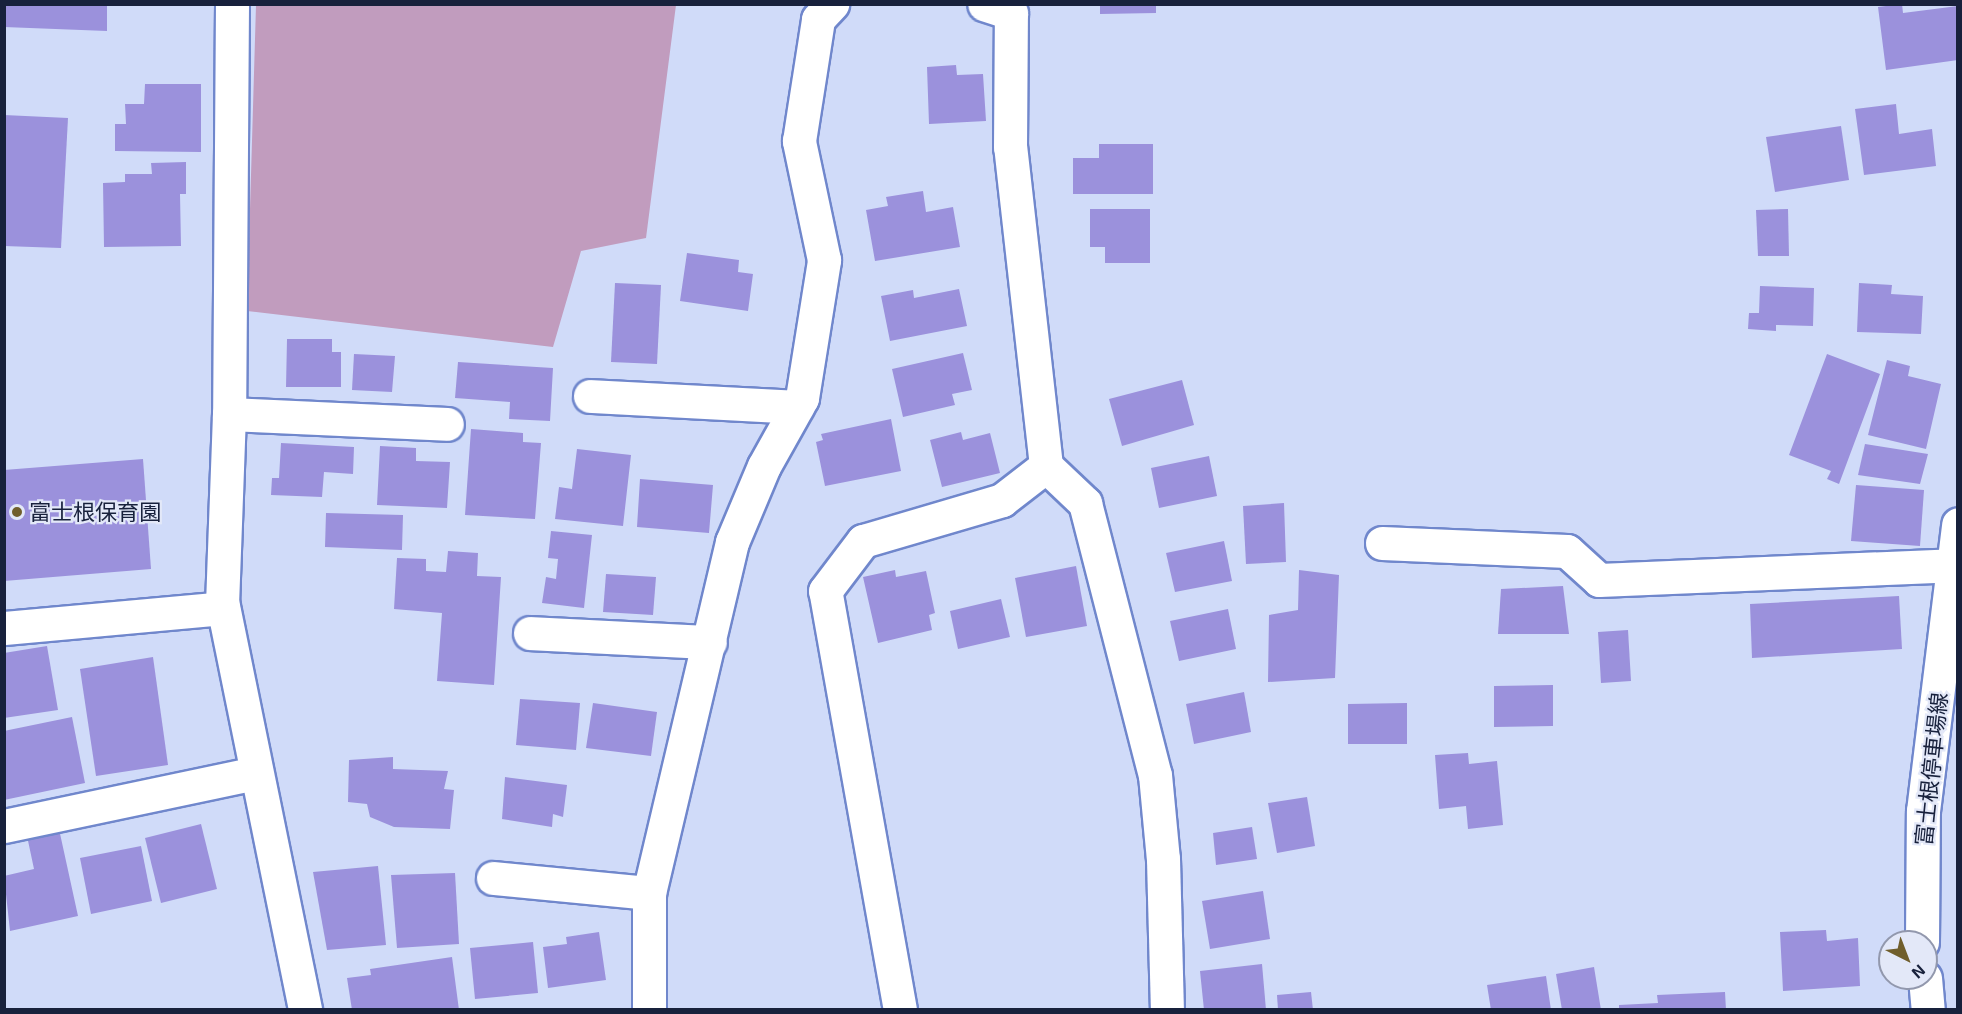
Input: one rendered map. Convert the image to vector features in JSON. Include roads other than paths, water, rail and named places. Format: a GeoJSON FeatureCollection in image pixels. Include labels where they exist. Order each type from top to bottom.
{"type":"FeatureCollection","features":[{"type":"Feature","properties":{"kind":"street"},"geometry":{"type":"LineString","coordinates":[[232,4],[230,414],[223,608],[305,1010]]}},
{"type":"Feature","properties":{"kind":"street"},"geometry":{"type":"LineString","coordinates":[[984,4],[1011,13],[1010,147],[1046,466],[1085,503],[1155,775],[1163,859],[1167,1010]]}},
{"type":"Feature","properties":{"kind":"street"},"geometry":{"type":"LineString","coordinates":[[649,1010],[649,893],[732,542],[764,466],[802,398],[824,260],[799,141],[822,9]]}},
{"type":"Feature","properties":{"kind":"street"},"geometry":{"type":"LineString","coordinates":[[590,396],[797,407]]}},
{"type":"Feature","properties":{"kind":"street"},"geometry":{"type":"LineString","coordinates":[[230,414],[447,424]]}},
{"type":"Feature","properties":{"kind":"street"},"geometry":{"type":"LineString","coordinates":[[900,1010],[825,591],[864,541],[1002,500],[1046,466]]}},
{"type":"Feature","properties":{"kind":"street","name":"富士根停車場線"},"geometry":{"type":"LineString","coordinates":[[1922,930],[1923,811],[1958,524]]}},
{"type":"Feature","properties":{"kind":"street"},"geometry":{"type":"LineString","coordinates":[[1382,543],[1567,551],[1599,580],[1953,565]]}},
{"type":"Feature","properties":{"kind":"street"},"geometry":{"type":"LineString","coordinates":[[4,628],[223,608]]}},
{"type":"Feature","properties":{"kind":"street"},"geometry":{"type":"LineString","coordinates":[[530,633],[710,642]]}},
{"type":"Feature","properties":{"kind":"street"},"geometry":{"type":"LineString","coordinates":[[4,826],[255,773]]}},
{"type":"Feature","properties":{"kind":"street"},"geometry":{"type":"LineString","coordinates":[[493,878],[649,893]]}},
{"type":"Feature","properties":{"kind":"street"},"geometry":{"type":"LineString","coordinates":[[1926,990],[1928,1010]]}},
{"type":"Feature","properties":{"kind":"place","name":"富士根保育園"},"geometry":{"type":"Point","coordinates":[17,512]}}]}
